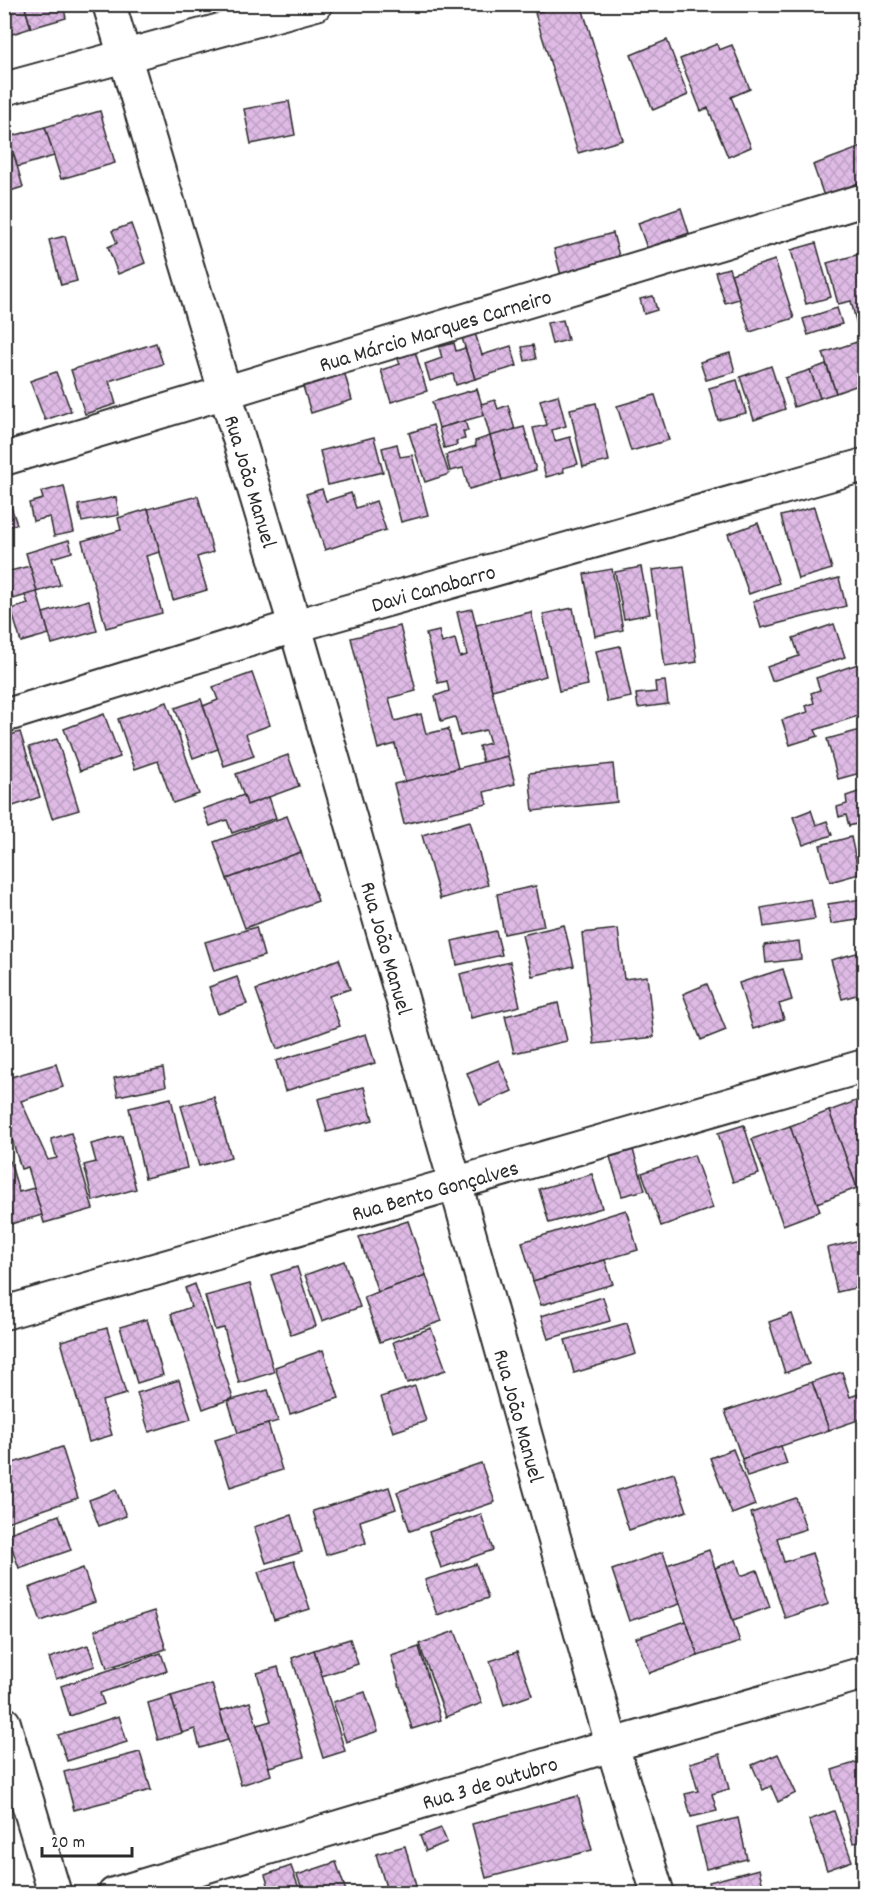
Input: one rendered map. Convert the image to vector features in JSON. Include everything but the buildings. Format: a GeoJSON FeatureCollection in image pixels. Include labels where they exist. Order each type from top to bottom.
{"type":"FeatureCollection","features":[{"type":"Feature","properties":{"kind":"street","name":"Rua João Manuel"},"geometry":{"type":"LineString","coordinates":[[109,4],[295,626],[455,1182],[612,1745],[658,1893]]}},
{"type":"Feature","properties":{"kind":"street"},"geometry":{"type":"LineString","coordinates":[[4,89],[316,4]]}},
{"type":"Feature","properties":{"kind":"street","name":"Rua Márcio Marques Carneiro"},"geometry":{"type":"LineString","coordinates":[[4,459],[864,200]]}},
{"type":"Feature","properties":{"kind":"street","name":"Davi Canabarro"},"geometry":{"type":"LineString","coordinates":[[4,716],[295,626],[864,465]]}},
{"type":"Feature","properties":{"kind":"street","name":"Rua Bento Gonçalves"},"geometry":{"type":"LineString","coordinates":[[4,1313],[864,1066]]}},
{"type":"Feature","properties":{"kind":"street","name":"Rua 3 de outubro"},"geometry":{"type":"LineString","coordinates":[[114,1893],[612,1745],[864,1673]]}},
{"type":"Feature","properties":{"kind":"street"},"geometry":{"type":"LineString","coordinates":[[4,1724],[55,1893]]}}]}
